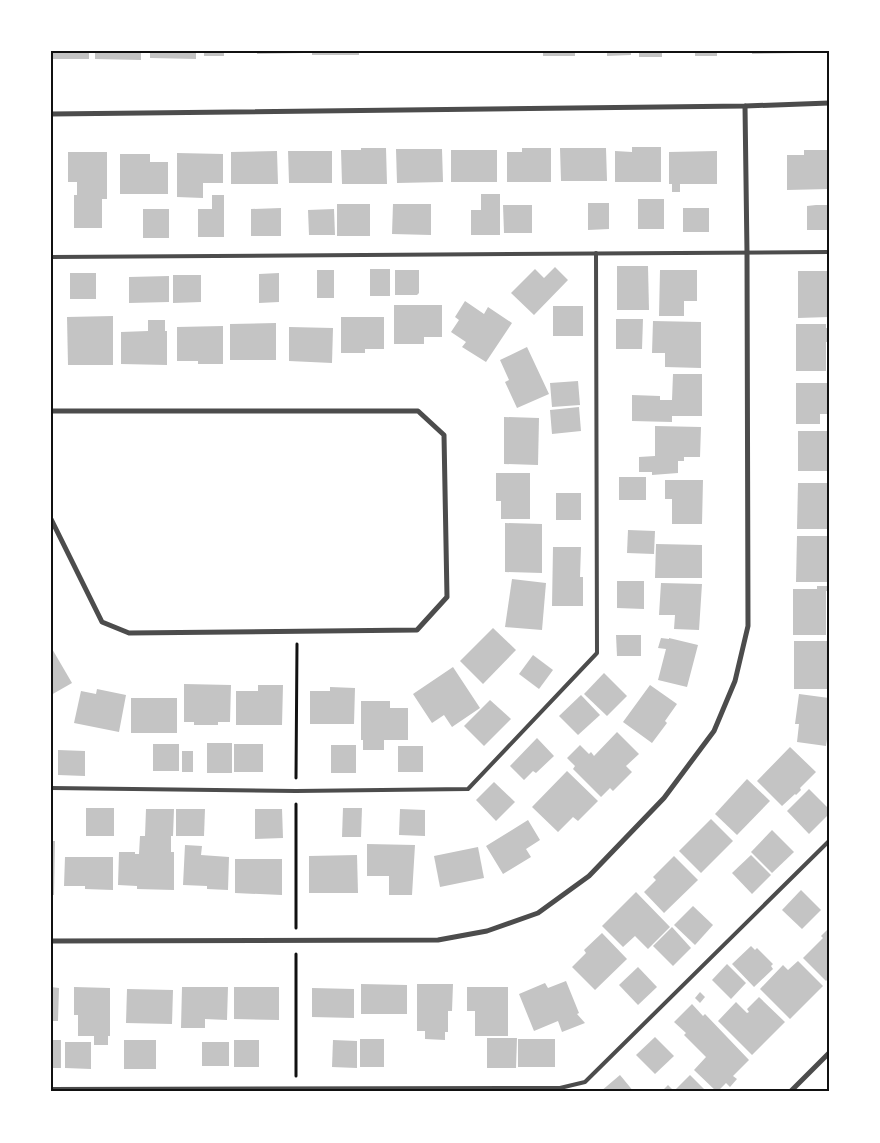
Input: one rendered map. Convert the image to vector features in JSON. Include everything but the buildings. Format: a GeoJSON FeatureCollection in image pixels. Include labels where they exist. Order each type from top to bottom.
{"type":"FeatureCollection","features":[{"type":"Feature","properties":{"kind":"street"},"geometry":{"type":"LineString","coordinates":[[51,114],[745,106],[829,102]]}},
{"type":"Feature","properties":{"kind":"street"},"geometry":{"type":"LineString","coordinates":[[51,941],[438,940],[487,931],[538,913],[589,876],[658,805],[714,731],[735,681],[748,626],[748,253],[745,106]]}},
{"type":"Feature","properties":{"kind":"street"},"geometry":{"type":"LineString","coordinates":[[51,411],[418,411],[444,436],[447,597],[417,630],[129,633],[102,622],[51,519]]}},
{"type":"Feature","properties":{"kind":"street"},"geometry":{"type":"LineString","coordinates":[[790,1092],[829,1053]]}},
{"type":"Feature","properties":{"kind":"lane"},"geometry":{"type":"LineString","coordinates":[[51,257],[829,252]]}},
{"type":"Feature","properties":{"kind":"lane"},"geometry":{"type":"LineString","coordinates":[[51,788],[296,791],[468,789],[597,653],[596,253]]}},
{"type":"Feature","properties":{"kind":"lane"},"geometry":{"type":"LineString","coordinates":[[51,1089],[560,1088],[585,1082],[829,841]]}},
{"type":"Feature","properties":{"kind":"path"},"geometry":{"type":"LineString","coordinates":[[296,1089],[297,631]]}}]}
